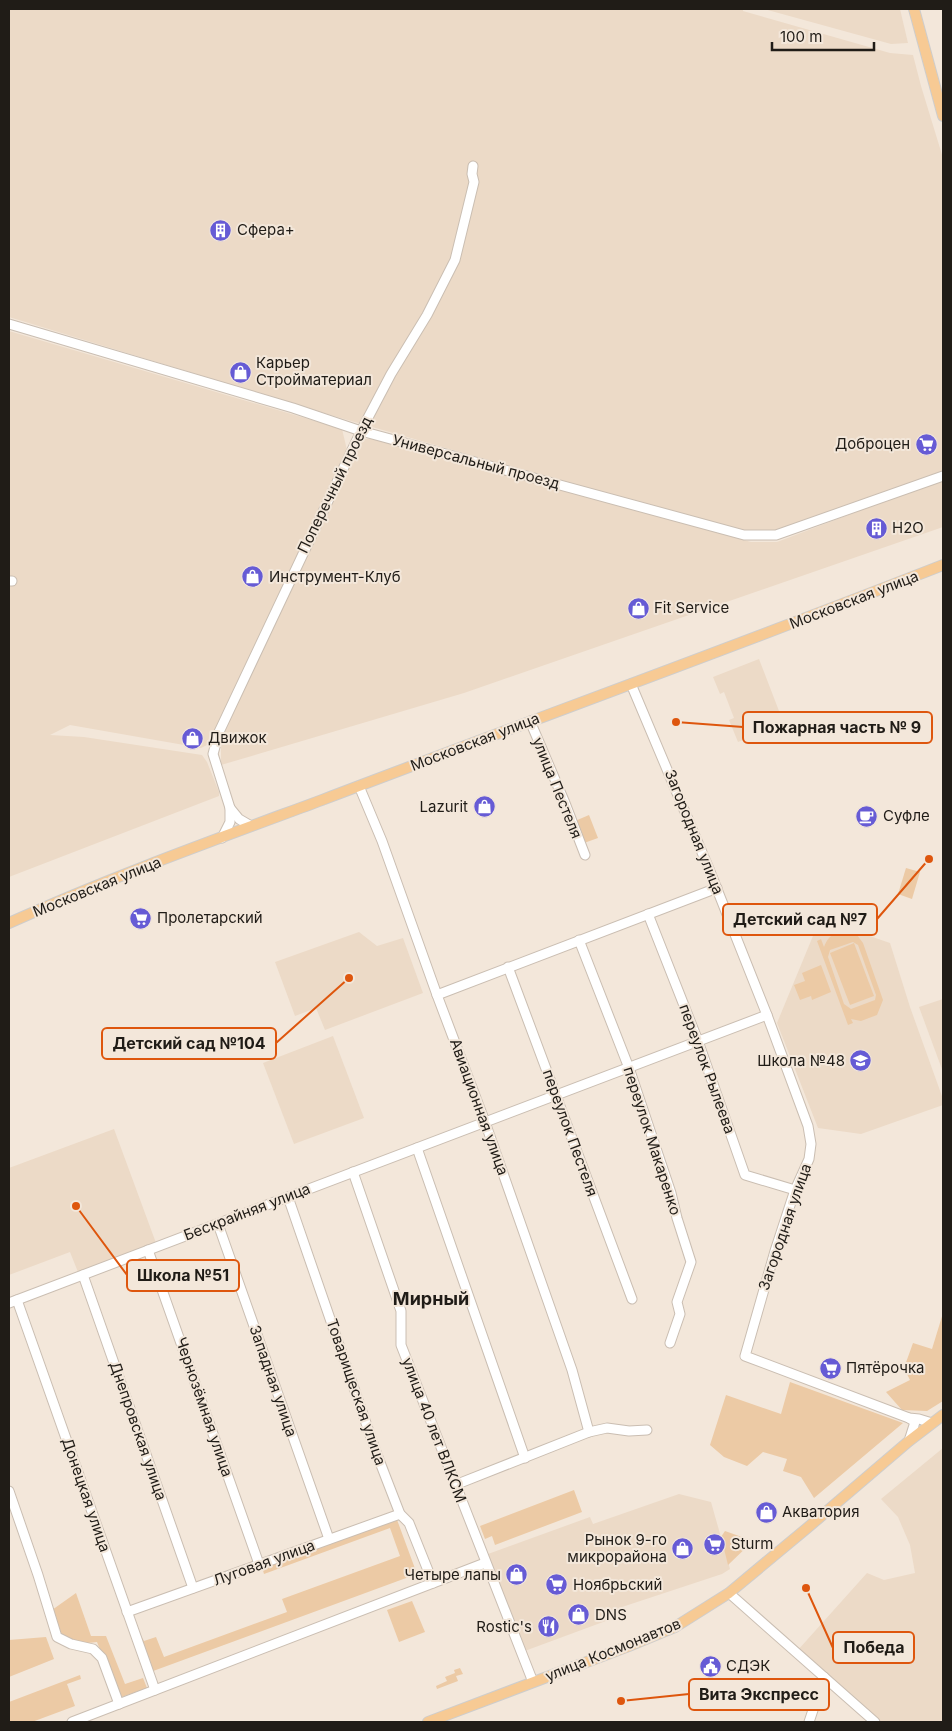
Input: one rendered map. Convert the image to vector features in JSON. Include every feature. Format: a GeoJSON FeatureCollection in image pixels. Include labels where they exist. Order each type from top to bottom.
{"type":"FeatureCollection","features":[{"type":"Feature","properties":{"kind":"main road"},"geometry":{"type":"LineString","coordinates":[[914,9],[942,111]]}},
{"type":"Feature","properties":{"kind":"main road","name":"Московская улица"},"geometry":{"type":"LineString","coordinates":[[9,923],[71,895],[251,826],[792,624],[943,565]]}},
{"type":"Feature","properties":{"kind":"main road","name":"улица Космонавтов"},"geometry":{"type":"LineString","coordinates":[[428,1722],[675,1628],[729,1592],[806,1530],[909,1441],[943,1415]]}},
{"type":"Feature","properties":{"kind":"street","name":"Поперечный проезд"},"geometry":{"type":"LineString","coordinates":[[222,838],[230,822],[230,808],[213,754],[219,732],[360,430],[427,315],[455,260],[474,182],[473,166]]}},
{"type":"Feature","properties":{"kind":"street","name":"Универсальный проезд"},"geometry":{"type":"LineString","coordinates":[[9,324],[293,408],[360,430],[744,536],[776,535],[943,476]]}},
{"type":"Feature","properties":{"kind":"street","name":"Загородная улица"},"geometry":{"type":"LineString","coordinates":[[631,684],[717,888],[808,1126],[811,1144],[809,1158],[774,1251],[745,1356],[909,1418],[932,1423]]}},
{"type":"Feature","properties":{"kind":"street","name":"улица Пестеля"},"geometry":{"type":"LineString","coordinates":[[530,721],[585,855]]}},
{"type":"Feature","properties":{"kind":"street","name":"Авиационная улица"},"geometry":{"type":"LineString","coordinates":[[359,786],[382,840],[437,995],[486,1122],[572,1370],[589,1432]]}},
{"type":"Feature","properties":{"kind":"street"},"geometry":{"type":"LineString","coordinates":[[230,808],[239,819],[251,826]]}},
{"type":"Feature","properties":{"kind":"street"},"geometry":{"type":"LineString","coordinates":[[437,995],[717,888]]}},
{"type":"Feature","properties":{"kind":"street","name":"переулок Рылеева"},"geometry":{"type":"LineString","coordinates":[[648,914],[698,1042],[745,1175],[796,1190]]}},
{"type":"Feature","properties":{"kind":"street","name":"переулок Макаренко"},"geometry":{"type":"LineString","coordinates":[[579,940],[629,1068],[671,1193],[676,1218],[691,1262],[677,1302],[680,1314],[670,1343]]}},
{"type":"Feature","properties":{"kind":"street","name":"переулок Пестеля"},"geometry":{"type":"LineString","coordinates":[[508,967],[632,1299]]}},
{"type":"Feature","properties":{"kind":"street","name":"Бескрайняя улица"},"geometry":{"type":"LineString","coordinates":[[13,1301],[767,1015]]}},
{"type":"Feature","properties":{"kind":"street"},"geometry":{"type":"LineString","coordinates":[[417,1148],[525,1458]]}},
{"type":"Feature","properties":{"kind":"street","name":"улица 40 лет ВЛКСМ"},"geometry":{"type":"LineString","coordinates":[[353,1172],[400,1312],[401,1345],[532,1682]]}},
{"type":"Feature","properties":{"kind":"street","name":"Товарищеская улица"},"geometry":{"type":"LineString","coordinates":[[288,1197],[376,1452],[400,1514],[409,1522],[433,1583]]}},
{"type":"Feature","properties":{"kind":"street","name":"Западная улица"},"geometry":{"type":"LineString","coordinates":[[218,1224],[329,1539]]}},
{"type":"Feature","properties":{"kind":"street","name":"Чернозёмная улица"},"geometry":{"type":"LineString","coordinates":[[148,1250],[259,1564]]}},
{"type":"Feature","properties":{"kind":"street","name":"Днепровская улица"},"geometry":{"type":"LineString","coordinates":[[83,1275],[193,1588]]}},
{"type":"Feature","properties":{"kind":"street","name":"Донецкая улица"},"geometry":{"type":"LineString","coordinates":[[13,1301],[155,1690]]}},
{"type":"Feature","properties":{"kind":"street"},"geometry":{"type":"LineString","coordinates":[[909,1418],[915,1422],[909,1441]]}},
{"type":"Feature","properties":{"kind":"street"},"geometry":{"type":"LineString","coordinates":[[455,1485],[589,1432],[607,1428],[629,1431],[647,1430]]}},
{"type":"Feature","properties":{"kind":"street"},"geometry":{"type":"LineString","coordinates":[[9,1491],[57,1637],[71,1644],[93,1649],[102,1658],[119,1704]]}},
{"type":"Feature","properties":{"kind":"street","name":"Луговая улица"},"geometry":{"type":"LineString","coordinates":[[127,1612],[400,1514]]}},
{"type":"Feature","properties":{"kind":"street"},"geometry":{"type":"LineString","coordinates":[[72,1722],[485,1563]]}},
{"type":"Feature","properties":{"kind":"street"},"geometry":{"type":"LineString","coordinates":[[729,1592],[875,1722]]}},
{"type":"Feature","properties":{"kind":"street"},"geometry":{"type":"LineString","coordinates":[[809,1722],[824,1678]]}},
{"type":"Feature","properties":{"kind":"shaded area"},"geometry":{"type":"Polygon","coordinates":[[[9,9],[743,9],[743,11],[890,53],[913,55],[943,158],[943,472],[791,529],[744,533],[344,419],[9,317],[9,9]]]}},
{"type":"Feature","properties":{"kind":"shaded area"},"geometry":{"type":"Polygon","coordinates":[[[764,9],[900,9],[908,43],[891,44],[764,9]]]}},
{"type":"Feature","properties":{"kind":"shaded area"},"geometry":{"type":"Polygon","coordinates":[[[9,331],[342,429],[347,450],[209,744],[201,748],[70,725],[50,735],[84,737],[202,755],[207,762],[219,796],[9,877],[9,331]]]}},
{"type":"Feature","properties":{"kind":"shaded area"},"geometry":{"type":"Polygon","coordinates":[[[364,439],[380,439],[751,542],[777,542],[943,479],[943,527],[464,693],[221,765],[221,739],[356,451],[364,439]]]}},
{"type":"Feature","properties":{"kind":"shaded area"},"geometry":{"type":"Polygon","coordinates":[[[759,659],[784,724],[738,742],[729,720],[734,718],[724,692],[720,694],[713,677],[759,659]]]}},
{"type":"Feature","properties":{"kind":"shaded area"},"geometry":{"type":"Polygon","coordinates":[[[589,815],[598,838],[584,843],[575,821],[589,815]]]}},
{"type":"Feature","properties":{"kind":"shaded area"},"geometry":{"type":"Polygon","coordinates":[[[906,868],[920,872],[912,899],[898,894],[906,868]]]}},
{"type":"Feature","properties":{"kind":"shaded area","name":"Школа №48"},"geometry":{"type":"Polygon","coordinates":[[[820,919],[890,943],[910,1007],[943,1099],[943,1105],[861,1134],[818,1128],[777,1023],[820,919]]]}},
{"type":"Feature","properties":{"kind":"shaded area"},"geometry":{"type":"Polygon","coordinates":[[[359,932],[377,946],[403,938],[423,993],[325,1030],[316,1008],[295,1016],[275,962],[359,932]]]}},
{"type":"Feature","properties":{"kind":"shaded area"},"geometry":{"type":"Polygon","coordinates":[[[846,932],[857,935],[863,943],[883,1000],[877,1015],[861,1021],[851,1019],[853,1023],[848,1025],[817,941],[821,939],[824,947],[830,937],[846,932]],[[853,942],[830,950],[828,957],[844,1004],[851,1009],[875,1000],[876,995],[858,945],[853,942]]]}},
{"type":"Feature","properties":{"kind":"shaded area"},"geometry":{"type":"Polygon","coordinates":[[[854,943],[874,996],[850,1005],[830,953],[854,943]]]}},
{"type":"Feature","properties":{"kind":"shaded area"},"geometry":{"type":"Polygon","coordinates":[[[821,965],[831,992],[812,1000],[811,996],[800,1000],[794,985],[805,981],[802,973],[821,965]]]}},
{"type":"Feature","properties":{"kind":"shaded area"},"geometry":{"type":"Polygon","coordinates":[[[943,999],[943,1072],[919,1007],[943,999]]]}},
{"type":"Feature","properties":{"kind":"shaded area"},"geometry":{"type":"Polygon","coordinates":[[[333,1036],[364,1118],[294,1144],[263,1063],[333,1036]]]}},
{"type":"Feature","properties":{"kind":"shaded area"},"geometry":{"type":"Polygon","coordinates":[[[114,1129],[156,1243],[78,1272],[70,1252],[9,1275],[9,1168],[114,1129]]]}},
{"type":"Feature","properties":{"kind":"shaded area"},"geometry":{"type":"Polygon","coordinates":[[[943,1313],[943,1401],[927,1411],[902,1410],[886,1392],[910,1380],[904,1368],[913,1343],[932,1349],[943,1313]]]}},
{"type":"Feature","properties":{"kind":"shaded area"},"geometry":{"type":"Polygon","coordinates":[[[790,1382],[903,1423],[814,1498],[801,1477],[783,1471],[787,1459],[763,1452],[747,1466],[724,1457],[710,1445],[726,1395],[781,1414],[790,1382]]]}},
{"type":"Feature","properties":{"kind":"shaded area"},"geometry":{"type":"Polygon","coordinates":[[[943,1448],[943,1722],[880,1722],[798,1650],[867,1573],[884,1580],[915,1573],[910,1545],[898,1517],[881,1499],[943,1448]]]}},
{"type":"Feature","properties":{"kind":"shaded area"},"geometry":{"type":"Polygon","coordinates":[[[574,1490],[582,1512],[495,1545],[492,1536],[485,1539],[480,1526],[574,1490]]]}},
{"type":"Feature","properties":{"kind":"shaded area"},"geometry":{"type":"Polygon","coordinates":[[[679,1494],[711,1502],[730,1569],[722,1574],[619,1608],[622,1615],[522,1652],[488,1554],[590,1517],[593,1524],[679,1494]]]}},
{"type":"Feature","properties":{"kind":"shaded area"},"geometry":{"type":"Polygon","coordinates":[[[396,1517],[417,1574],[145,1674],[126,1621],[131,1619],[144,1641],[156,1637],[164,1657],[287,1612],[282,1599],[400,1556],[390,1528],[264,1574],[262,1567],[396,1517]]]}},
{"type":"Feature","properties":{"kind":"shaded area"},"geometry":{"type":"Polygon","coordinates":[[[725,1531],[753,1541],[728,1565],[721,1537],[725,1531]]]}},
{"type":"Feature","properties":{"kind":"shaded area"},"geometry":{"type":"Polygon","coordinates":[[[76,1593],[91,1636],[106,1636],[125,1684],[143,1678],[147,1688],[119,1698],[97,1642],[79,1644],[60,1635],[52,1610],[76,1593]]]}},
{"type":"Feature","properties":{"kind":"shaded area"},"geometry":{"type":"Polygon","coordinates":[[[412,1601],[425,1632],[399,1642],[387,1610],[412,1601]]]}},
{"type":"Feature","properties":{"kind":"shaded area"},"geometry":{"type":"Polygon","coordinates":[[[46,1637],[54,1659],[9,1677],[9,1640],[46,1637]]]}},
{"type":"Feature","properties":{"kind":"shaded area"},"geometry":{"type":"Polygon","coordinates":[[[460,1668],[463,1674],[456,1676],[458,1681],[437,1689],[436,1686],[447,1681],[445,1677],[455,1673],[454,1670],[460,1668]]]}},
{"type":"Feature","properties":{"kind":"shaded area"},"geometry":{"type":"Polygon","coordinates":[[[80,1675],[81,1679],[67,1684],[75,1706],[32,1722],[9,1722],[9,1702],[80,1675]]]}},
{"type":"Feature","properties":{"kind":"place","name":"Сфера+"},"geometry":{"type":"Point","coordinates":[221,230]}},
{"type":"Feature","properties":{"kind":"place","name":"Карьер Стройматериал"},"geometry":{"type":"Point","coordinates":[240,372]}},
{"type":"Feature","properties":{"kind":"place","name":"Доброцен"},"geometry":{"type":"Point","coordinates":[926,444]}},
{"type":"Feature","properties":{"kind":"place","name":"Н2О"},"geometry":{"type":"Point","coordinates":[876,528]}},
{"type":"Feature","properties":{"kind":"place","name":"Инструмент-Клуб"},"geometry":{"type":"Point","coordinates":[253,577]}},
{"type":"Feature","properties":{"kind":"place","name":"Fit Service"},"geometry":{"type":"Point","coordinates":[638,608]}},
{"type":"Feature","properties":{"kind":"place","name":"Пожарная часть № 9"},"geometry":{"type":"Point","coordinates":[676,722]}},
{"type":"Feature","properties":{"kind":"place","name":"Движок"},"geometry":{"type":"Point","coordinates":[192,738]}},
{"type":"Feature","properties":{"kind":"place","name":"Lazurit"},"geometry":{"type":"Point","coordinates":[484,807]}},
{"type":"Feature","properties":{"kind":"place","name":"Суфле"},"geometry":{"type":"Point","coordinates":[867,816]}},
{"type":"Feature","properties":{"kind":"place","name":"Детский сад №7"},"geometry":{"type":"Point","coordinates":[929,859]}},
{"type":"Feature","properties":{"kind":"place","name":"Пролетарский"},"geometry":{"type":"Point","coordinates":[141,918]}},
{"type":"Feature","properties":{"kind":"place","name":"Детский сад №104"},"geometry":{"type":"Point","coordinates":[349,978]}},
{"type":"Feature","properties":{"kind":"place","name":"Школа №48"},"geometry":{"type":"Point","coordinates":[861,1061]}},
{"type":"Feature","properties":{"kind":"place","name":"Школа №51"},"geometry":{"type":"Point","coordinates":[76,1206]}},
{"type":"Feature","properties":{"kind":"place","name":"Пятёрочка"},"geometry":{"type":"Point","coordinates":[830,1368]}},
{"type":"Feature","properties":{"kind":"place","name":"Акватория"},"geometry":{"type":"Point","coordinates":[766,1512]}},
{"type":"Feature","properties":{"kind":"place","name":"Sturm"},"geometry":{"type":"Point","coordinates":[715,1544]}},
{"type":"Feature","properties":{"kind":"place","name":"Рынок 9-го микрорайона"},"geometry":{"type":"Point","coordinates":[683,1549]}},
{"type":"Feature","properties":{"kind":"place","name":"Четыре лапы"},"geometry":{"type":"Point","coordinates":[517,1575]}},
{"type":"Feature","properties":{"kind":"place","name":"Ноябрьский"},"geometry":{"type":"Point","coordinates":[557,1585]}},
{"type":"Feature","properties":{"kind":"place","name":"Победа"},"geometry":{"type":"Point","coordinates":[806,1588]}},
{"type":"Feature","properties":{"kind":"place","name":"DNS"},"geometry":{"type":"Point","coordinates":[579,1615]}},
{"type":"Feature","properties":{"kind":"place","name":"Rostic's"},"geometry":{"type":"Point","coordinates":[548,1627]}},
{"type":"Feature","properties":{"kind":"place","name":"СДЭК"},"geometry":{"type":"Point","coordinates":[710,1666]}},
{"type":"Feature","properties":{"kind":"place","name":"Вита Экспресс"},"geometry":{"type":"Point","coordinates":[621,1701]}},
{"type":"Feature","properties":{"kind":"district","name":"Мирный"},"geometry":{"type":"Point","coordinates":[431,1299]}}]}
